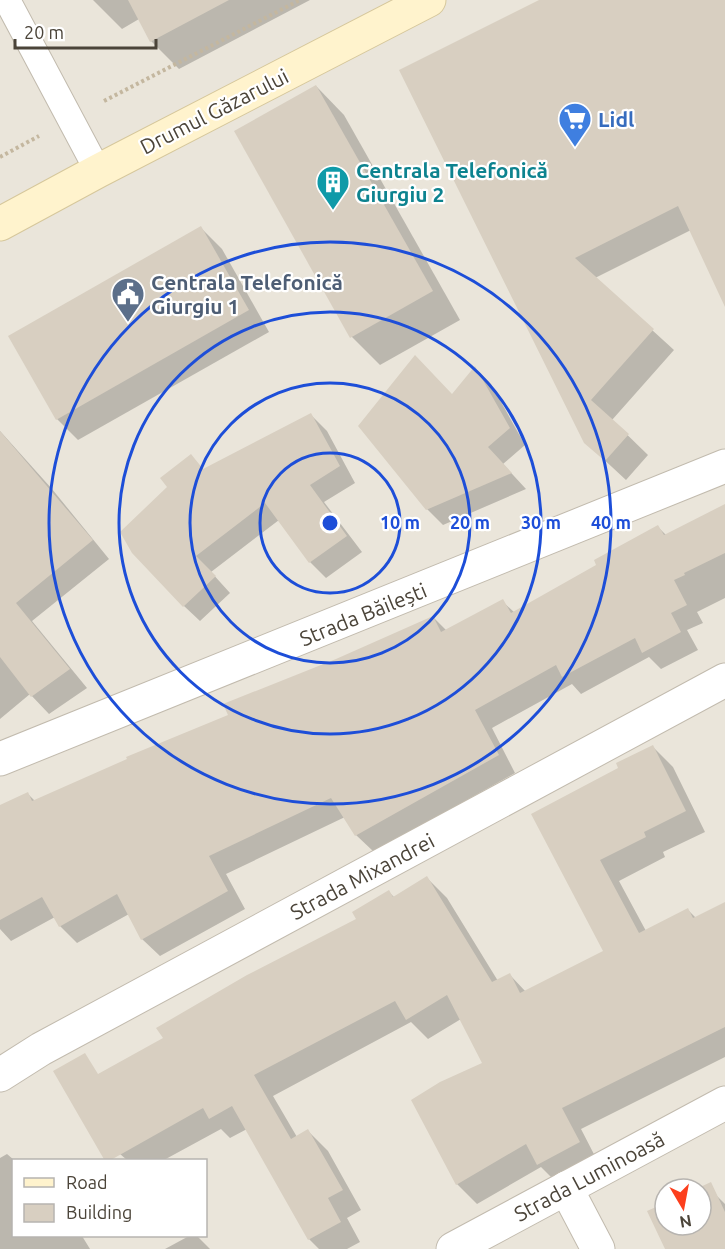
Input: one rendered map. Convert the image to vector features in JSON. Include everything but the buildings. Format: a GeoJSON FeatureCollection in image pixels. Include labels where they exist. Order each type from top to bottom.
{"type":"FeatureCollection","features":[{"type":"Feature","properties":{"kind":"street","name":"Drumul Găzarului"},"geometry":{"type":"LineString","coordinates":[[0,224],[429,0]]}},
{"type":"Feature","properties":{"kind":"street","name":"Strada Băilești"},"geometry":{"type":"LineString","coordinates":[[0,759],[725,466]]}},
{"type":"Feature","properties":{"kind":"street","name":"Strada Mixandrei"},"geometry":{"type":"LineString","coordinates":[[0,1075],[41,1049],[725,680]]}},
{"type":"Feature","properties":{"kind":"street","name":"Strada Luminoasă"},"geometry":{"type":"LineString","coordinates":[[453,1249],[725,1102]]}},
{"type":"Feature","properties":{"kind":"street"},"geometry":{"type":"LineString","coordinates":[[566,1188],[598,1249]]}},
{"type":"Feature","properties":{"kind":"lane"},"geometry":{"type":"LineString","coordinates":[[7,0],[98,171]]}},
{"type":"Feature","properties":{"kind":"path"},"geometry":{"type":"LineString","coordinates":[[0,157],[70,118],[300,0]]}},
{"type":"Feature","properties":{"kind":"shaded area"},"geometry":{"type":"Polygon","coordinates":[[[0,0],[725,0],[725,1249],[0,1249],[0,0]]]}},
{"type":"Feature","properties":{"kind":"place","name":"Lidl"},"geometry":{"type":"Point","coordinates":[575,148]}},
{"type":"Feature","properties":{"kind":"place","name":"Centrala Telefonică Giurgiu 2"},"geometry":{"type":"Point","coordinates":[333,211]}},
{"type":"Feature","properties":{"kind":"place","name":"Centrala Telefonică Giurgiu 1"},"geometry":{"type":"Point","coordinates":[128,323]}}]}
